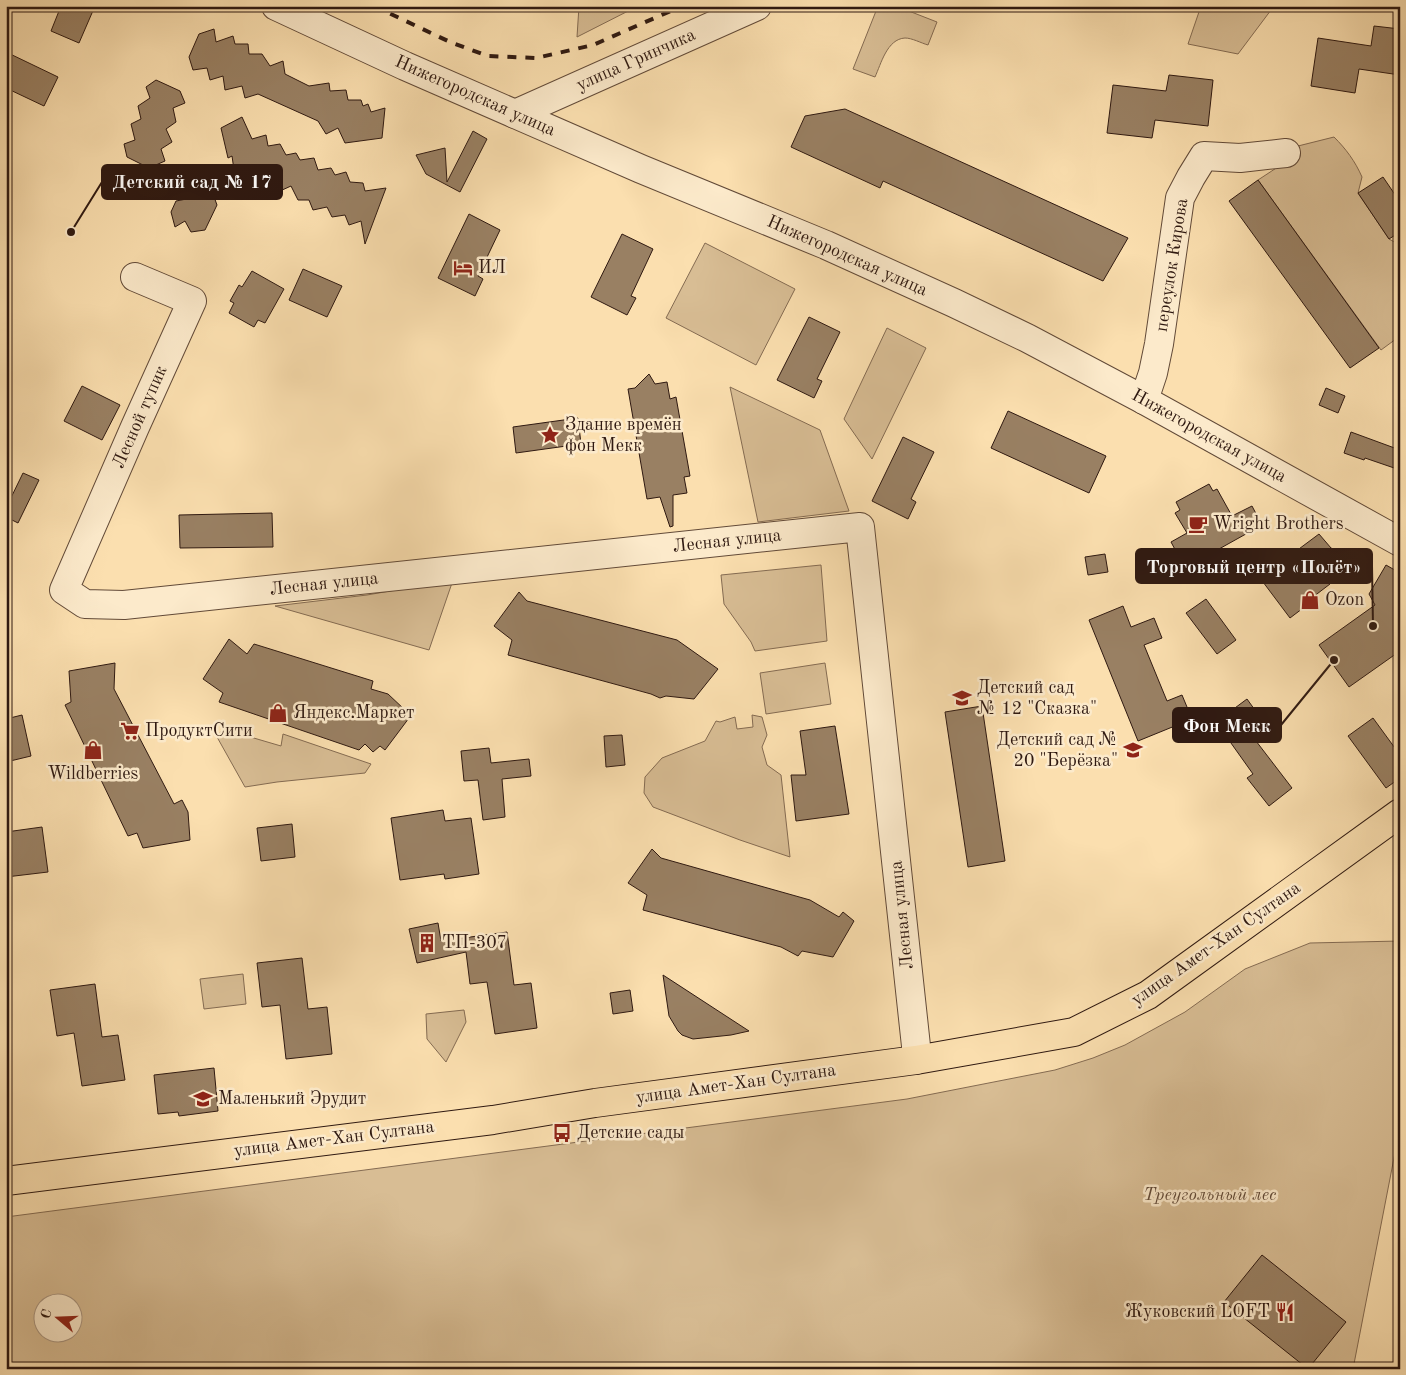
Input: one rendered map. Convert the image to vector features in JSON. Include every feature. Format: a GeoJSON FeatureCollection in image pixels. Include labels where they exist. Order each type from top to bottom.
{"type":"FeatureCollection","features":[{"type":"Feature","properties":{"kind":"main road","name":"улица Амет-Хан Султана"},"geometry":{"type":"LineString","coordinates":[[6,1181],[493,1120],[595,1103],[916,1060],[1074,1032],[1148,996],[1393,822]]}},
{"type":"Feature","properties":{"kind":"street","name":"Нижегородская улица"},"geometry":{"type":"LineString","coordinates":[[276,6],[514,114],[826,245],[1027,338],[1144,400],[1400,542]]}},
{"type":"Feature","properties":{"kind":"street","name":"улица Гринчика"},"geometry":{"type":"LineString","coordinates":[[514,114],[757,6]]}},
{"type":"Feature","properties":{"kind":"street","name":"переулок Кирова"},"geometry":{"type":"LineString","coordinates":[[1144,400],[1153,373],[1159,344],[1180,198],[1191,177],[1204,156],[1240,158],[1286,153]]}},
{"type":"Feature","properties":{"kind":"street","name":"Лесной тупик"},"geometry":{"type":"LineString","coordinates":[[64,590],[134,427],[192,301],[135,277]]}},
{"type":"Feature","properties":{"kind":"street","name":"Лесная улица"},"geometry":{"type":"LineString","coordinates":[[64,590],[85,604],[124,605],[860,527],[914,1026],[916,1060]]}},
{"type":"Feature","properties":{"kind":"green space"},"geometry":{"type":"Polygon","coordinates":[[[579,6],[638,6],[577,37],[579,6]]]}},
{"type":"Feature","properties":{"kind":"green space"},"geometry":{"type":"Polygon","coordinates":[[[878,6],[896,6],[937,22],[928,45],[905,38],[899,39],[889,47],[875,77],[853,69],[878,6]]]}},
{"type":"Feature","properties":{"kind":"green space"},"geometry":{"type":"Polygon","coordinates":[[[1201,6],[1274,6],[1238,54],[1188,44],[1201,6]]]}},
{"type":"Feature","properties":{"kind":"green space"},"geometry":{"type":"Polygon","coordinates":[[[1334,137],[1350,156],[1362,177],[1358,193],[1389,239],[1400,246],[1400,336],[1381,350],[1258,180],[1290,159],[1298,146],[1334,137]]]}},
{"type":"Feature","properties":{"kind":"green space"},"geometry":{"type":"Polygon","coordinates":[[[705,243],[795,289],[756,365],[666,318],[705,243]]]}},
{"type":"Feature","properties":{"kind":"green space"},"geometry":{"type":"Polygon","coordinates":[[[887,328],[926,348],[872,459],[844,419],[887,328]]]}},
{"type":"Feature","properties":{"kind":"green space"},"geometry":{"type":"Polygon","coordinates":[[[730,387],[820,430],[849,511],[758,522],[730,387]]]}},
{"type":"Feature","properties":{"kind":"green space"},"geometry":{"type":"Polygon","coordinates":[[[821,565],[827,641],[755,651],[751,642],[724,604],[721,575],[821,565]]]}},
{"type":"Feature","properties":{"kind":"green space"},"geometry":{"type":"Polygon","coordinates":[[[453,580],[429,650],[275,606],[367,595],[453,580]]]}},
{"type":"Feature","properties":{"kind":"green space"},"geometry":{"type":"Polygon","coordinates":[[[825,663],[831,704],[766,714],[760,673],[825,663]]]}},
{"type":"Feature","properties":{"kind":"green space"},"geometry":{"type":"Polygon","coordinates":[[[752,715],[762,717],[767,735],[762,747],[767,765],[781,775],[790,857],[653,807],[644,793],[645,777],[662,758],[705,741],[716,721],[720,722],[735,717],[737,729],[753,727],[752,715]]]}},
{"type":"Feature","properties":{"kind":"green space"},"geometry":{"type":"Polygon","coordinates":[[[223,729],[281,746],[283,734],[371,764],[365,773],[245,787],[217,737],[223,729]]]}},
{"type":"Feature","properties":{"kind":"green space","name":"Треугольный лес"},"geometry":{"type":"Polygon","coordinates":[[[1400,941],[1400,1127],[1353,1369],[6,1369],[6,1217],[907,1099],[1055,1070],[1125,1045],[1185,1012],[1245,969],[1310,943],[1400,941]]]}},
{"type":"Feature","properties":{"kind":"green space"},"geometry":{"type":"Polygon","coordinates":[[[243,974],[246,1004],[204,1009],[200,979],[243,974]]]}},
{"type":"Feature","properties":{"kind":"green space"},"geometry":{"type":"Polygon","coordinates":[[[464,1010],[466,1022],[446,1062],[427,1039],[426,1014],[464,1010]]]}},
{"type":"Feature","properties":{"kind":"building"},"geometry":{"type":"Polygon","coordinates":[[[61,6],[95,6],[79,43],[51,31],[61,6]]]}},
{"type":"Feature","properties":{"kind":"building"},"geometry":{"type":"Polygon","coordinates":[[[1374,26],[1400,29],[1400,75],[1359,69],[1355,93],[1311,86],[1318,38],[1371,46],[1374,26]]]}},
{"type":"Feature","properties":{"kind":"building"},"geometry":{"type":"Polygon","coordinates":[[[214,29],[216,42],[233,36],[235,44],[248,44],[249,54],[262,54],[270,66],[283,61],[285,74],[309,86],[329,83],[330,91],[346,90],[348,100],[361,100],[363,106],[368,104],[371,112],[385,108],[382,138],[345,143],[338,128],[326,134],[318,121],[258,94],[245,98],[242,86],[225,90],[223,76],[210,80],[207,68],[193,70],[189,57],[199,34],[214,29]]]}},
{"type":"Feature","properties":{"kind":"building"},"geometry":{"type":"Polygon","coordinates":[[[6,52],[58,77],[44,106],[6,88],[6,52]]]}},
{"type":"Feature","properties":{"kind":"building"},"geometry":{"type":"Polygon","coordinates":[[[1169,75],[1213,80],[1208,126],[1155,120],[1152,138],[1107,133],[1113,85],[1166,91],[1169,75]]]}},
{"type":"Feature","properties":{"kind":"building"},"geometry":{"type":"Polygon","coordinates":[[[156,80],[180,91],[185,103],[173,108],[176,122],[166,129],[172,142],[161,149],[165,161],[149,168],[127,157],[124,144],[135,140],[131,124],[141,119],[138,106],[150,98],[146,87],[156,80]]]}},
{"type":"Feature","properties":{"kind":"building"},"geometry":{"type":"Polygon","coordinates":[[[845,109],[1128,238],[1103,281],[883,181],[880,188],[791,147],[805,116],[845,109]]]}},
{"type":"Feature","properties":{"kind":"building"},"geometry":{"type":"Polygon","coordinates":[[[242,117],[252,139],[266,135],[268,146],[280,144],[286,155],[296,153],[300,160],[314,158],[318,170],[331,168],[335,175],[346,172],[350,182],[363,183],[365,191],[386,188],[365,244],[361,221],[349,225],[345,215],[332,217],[327,207],[313,210],[309,200],[298,200],[291,186],[280,191],[277,177],[264,184],[261,172],[251,175],[246,166],[234,170],[232,156],[228,158],[221,128],[242,117]]]}},
{"type":"Feature","properties":{"kind":"building"},"geometry":{"type":"Polygon","coordinates":[[[473,131],[487,139],[460,192],[426,174],[416,155],[445,148],[447,182],[473,131]]]}},
{"type":"Feature","properties":{"kind":"building"},"geometry":{"type":"Polygon","coordinates":[[[1383,177],[1400,202],[1400,232],[1389,239],[1358,193],[1383,177]]]}},
{"type":"Feature","properties":{"kind":"building"},"geometry":{"type":"Polygon","coordinates":[[[1258,180],[1379,348],[1350,368],[1229,201],[1258,180]]]}},
{"type":"Feature","properties":{"kind":"building"},"geometry":{"type":"Polygon","coordinates":[[[213,194],[217,205],[205,230],[191,232],[185,221],[175,227],[171,212],[176,201],[213,194]]]}},
{"type":"Feature","properties":{"kind":"building"},"geometry":{"type":"Polygon","coordinates":[[[469,214],[500,230],[478,276],[483,279],[475,296],[438,278],[469,214]]]}},
{"type":"Feature","properties":{"kind":"building"},"geometry":{"type":"Polygon","coordinates":[[[622,234],[653,249],[631,296],[636,298],[627,315],[591,297],[622,234]]]}},
{"type":"Feature","properties":{"kind":"building"},"geometry":{"type":"Polygon","coordinates":[[[303,269],[342,286],[327,317],[289,300],[303,269]]]}},
{"type":"Feature","properties":{"kind":"building"},"geometry":{"type":"Polygon","coordinates":[[[252,271],[284,289],[265,323],[258,320],[254,327],[229,313],[234,303],[230,301],[239,285],[242,287],[252,271]]]}},
{"type":"Feature","properties":{"kind":"building"},"geometry":{"type":"Polygon","coordinates":[[[809,317],[840,332],[817,379],[822,381],[814,398],[777,380],[809,317]]]}},
{"type":"Feature","properties":{"kind":"building"},"geometry":{"type":"Polygon","coordinates":[[[649,374],[655,384],[667,382],[670,399],[676,397],[690,476],[684,477],[687,493],[673,495],[673,526],[670,527],[660,497],[647,499],[628,389],[635,388],[649,374]]]}},
{"type":"Feature","properties":{"kind":"building"},"geometry":{"type":"Polygon","coordinates":[[[82,386],[120,405],[102,440],[64,421],[82,386]]]}},
{"type":"Feature","properties":{"kind":"building"},"geometry":{"type":"Polygon","coordinates":[[[1326,388],[1345,396],[1338,413],[1319,405],[1326,388]]]}},
{"type":"Feature","properties":{"kind":"building"},"geometry":{"type":"Polygon","coordinates":[[[1008,411],[1106,456],[1089,493],[991,448],[1008,411]]]}},
{"type":"Feature","properties":{"kind":"building"},"geometry":{"type":"Polygon","coordinates":[[[578,418],[581,444],[516,453],[513,427],[578,418]]]}},
{"type":"Feature","properties":{"kind":"building"},"geometry":{"type":"Polygon","coordinates":[[[1351,432],[1400,450],[1400,470],[1344,453],[1351,432]]]}},
{"type":"Feature","properties":{"kind":"building"},"geometry":{"type":"Polygon","coordinates":[[[903,437],[934,452],[911,499],[916,502],[908,519],[872,501],[903,437]]]}},
{"type":"Feature","properties":{"kind":"building"},"geometry":{"type":"Polygon","coordinates":[[[23,473],[39,480],[18,523],[6,517],[6,508],[23,473]]]}},
{"type":"Feature","properties":{"kind":"building"},"geometry":{"type":"Polygon","coordinates":[[[1209,484],[1213,491],[1217,489],[1232,516],[1252,506],[1262,525],[1185,568],[1171,542],[1187,533],[1175,513],[1180,510],[1176,502],[1209,484]]]}},
{"type":"Feature","properties":{"kind":"building"},"geometry":{"type":"Polygon","coordinates":[[[272,513],[273,547],[180,548],[179,515],[272,513]]]}},
{"type":"Feature","properties":{"kind":"building"},"geometry":{"type":"Polygon","coordinates":[[[1319,534],[1331,548],[1353,561],[1327,581],[1330,584],[1313,597],[1315,599],[1290,618],[1260,578],[1319,534]]]}},
{"type":"Feature","properties":{"kind":"building"},"geometry":{"type":"Polygon","coordinates":[[[1105,554],[1108,572],[1088,575],[1085,557],[1105,554]]]}},
{"type":"Feature","properties":{"kind":"building"},"geometry":{"type":"Polygon","coordinates":[[[1386,565],[1400,573],[1400,651],[1349,687],[1319,645],[1375,605],[1369,594],[1386,565]]]}},
{"type":"Feature","properties":{"kind":"building"},"geometry":{"type":"Polygon","coordinates":[[[519,592],[527,601],[677,640],[718,669],[694,699],[666,696],[660,698],[508,655],[512,640],[494,626],[519,592]]]}},
{"type":"Feature","properties":{"kind":"building"},"geometry":{"type":"Polygon","coordinates":[[[1206,599],[1236,640],[1217,654],[1186,613],[1206,599]]]}},
{"type":"Feature","properties":{"kind":"building"},"geometry":{"type":"Polygon","coordinates":[[[1123,606],[1131,627],[1154,618],[1162,638],[1144,645],[1167,701],[1182,695],[1192,719],[1138,741],[1089,620],[1123,606]]]}},
{"type":"Feature","properties":{"kind":"building"},"geometry":{"type":"Polygon","coordinates":[[[229,639],[247,654],[254,644],[373,681],[371,689],[388,694],[412,714],[385,750],[380,746],[373,752],[365,744],[359,750],[219,702],[223,693],[203,679],[229,639]]]}},
{"type":"Feature","properties":{"kind":"building"},"geometry":{"type":"Polygon","coordinates":[[[115,663],[114,689],[174,804],[182,800],[188,812],[190,840],[143,848],[137,833],[128,836],[65,705],[71,702],[69,671],[115,663]]]}},
{"type":"Feature","properties":{"kind":"building"},"geometry":{"type":"Polygon","coordinates":[[[1247,699],[1270,731],[1256,741],[1292,788],[1269,806],[1247,778],[1253,774],[1216,722],[1247,699]]]}},
{"type":"Feature","properties":{"kind":"building"},"geometry":{"type":"Polygon","coordinates":[[[982,706],[1005,861],[968,867],[945,712],[982,706]]]}},
{"type":"Feature","properties":{"kind":"building"},"geometry":{"type":"Polygon","coordinates":[[[22,715],[31,756],[6,762],[6,719],[22,715]]]}},
{"type":"Feature","properties":{"kind":"building"},"geometry":{"type":"Polygon","coordinates":[[[1373,718],[1400,755],[1400,778],[1386,788],[1348,736],[1373,718]]]}},
{"type":"Feature","properties":{"kind":"building"},"geometry":{"type":"Polygon","coordinates":[[[835,726],[849,814],[796,821],[791,775],[806,775],[800,731],[835,726]]]}},
{"type":"Feature","properties":{"kind":"building"},"geometry":{"type":"Polygon","coordinates":[[[622,735],[625,765],[606,767],[604,736],[622,735]]]}},
{"type":"Feature","properties":{"kind":"building"},"geometry":{"type":"Polygon","coordinates":[[[489,748],[491,763],[529,759],[531,776],[502,779],[505,817],[483,820],[478,780],[464,781],[461,751],[489,748]]]}},
{"type":"Feature","properties":{"kind":"building"},"geometry":{"type":"Polygon","coordinates":[[[443,810],[445,821],[471,818],[479,874],[445,879],[444,874],[400,880],[391,818],[443,810]]]}},
{"type":"Feature","properties":{"kind":"building"},"geometry":{"type":"Polygon","coordinates":[[[292,824],[295,857],[261,861],[257,828],[292,824]]]}},
{"type":"Feature","properties":{"kind":"building"},"geometry":{"type":"Polygon","coordinates":[[[42,827],[48,872],[6,877],[6,832],[42,827]]]}},
{"type":"Feature","properties":{"kind":"building"},"geometry":{"type":"Polygon","coordinates":[[[652,849],[661,858],[810,900],[839,917],[843,912],[854,921],[833,957],[802,951],[798,956],[781,947],[643,910],[647,895],[628,883],[652,849]]]}},
{"type":"Feature","properties":{"kind":"building"},"geometry":{"type":"Polygon","coordinates":[[[438,923],[441,941],[507,932],[514,985],[531,983],[537,1028],[495,1034],[487,982],[470,984],[466,952],[417,963],[409,929],[438,923]]]}},
{"type":"Feature","properties":{"kind":"building"},"geometry":{"type":"Polygon","coordinates":[[[302,958],[308,1009],[327,1007],[332,1054],[286,1059],[280,1005],[262,1007],[257,963],[302,958]]]}},
{"type":"Feature","properties":{"kind":"building"},"geometry":{"type":"Polygon","coordinates":[[[663,975],[749,1031],[693,1039],[682,1035],[669,1016],[663,975]]]}},
{"type":"Feature","properties":{"kind":"building"},"geometry":{"type":"Polygon","coordinates":[[[95,984],[102,1037],[118,1035],[125,1080],[82,1086],[74,1033],[57,1036],[50,990],[95,984]]]}},
{"type":"Feature","properties":{"kind":"building"},"geometry":{"type":"Polygon","coordinates":[[[630,990],[633,1011],[613,1014],[610,993],[630,990]]]}},
{"type":"Feature","properties":{"kind":"building"},"geometry":{"type":"Polygon","coordinates":[[[214,1068],[218,1111],[179,1116],[178,1112],[158,1114],[154,1075],[214,1068]]]}},
{"type":"Feature","properties":{"kind":"building","name":"Жуковский LOFT"},"geometry":{"type":"Polygon","coordinates":[[[1262,1255],[1346,1322],[1308,1369],[1224,1302],[1262,1255]]]}},
{"type":"Feature","properties":{"kind":"railway"},"geometry":{"type":"LineString","coordinates":[[374,6],[450,42],[488,56],[536,58],[593,45],[682,6]]}},
{"type":"Feature","properties":{"kind":"place","name":"Детский сад № 17"},"geometry":{"type":"Point","coordinates":[71,232]}},
{"type":"Feature","properties":{"kind":"place","name":"ИЛ"},"geometry":{"type":"Point","coordinates":[463,268]}},
{"type":"Feature","properties":{"kind":"place","name":"Здание времён фон Мекк"},"geometry":{"type":"Point","coordinates":[550,435]}},
{"type":"Feature","properties":{"kind":"place","name":"Wright Brothers"},"geometry":{"type":"Point","coordinates":[1198,524]}},
{"type":"Feature","properties":{"kind":"place","name":"Ozon"},"geometry":{"type":"Point","coordinates":[1310,600]}},
{"type":"Feature","properties":{"kind":"place","name":"Торговый центр «Полёт»"},"geometry":{"type":"Point","coordinates":[1373,626]}},
{"type":"Feature","properties":{"kind":"place","name":"Фон Мекк"},"geometry":{"type":"Point","coordinates":[1334,660]}},
{"type":"Feature","properties":{"kind":"place","name":"Детский сад № 12 \"Сказка\""},"geometry":{"type":"Point","coordinates":[962,698]}},
{"type":"Feature","properties":{"kind":"place","name":"Яндекс.Маркет"},"geometry":{"type":"Point","coordinates":[278,713]}},
{"type":"Feature","properties":{"kind":"place","name":"ПродуктСити"},"geometry":{"type":"Point","coordinates":[130,731]}},
{"type":"Feature","properties":{"kind":"place","name":"Wildberries"},"geometry":{"type":"Point","coordinates":[93,750]}},
{"type":"Feature","properties":{"kind":"place","name":"Детский сад № 20 \"Берёзка\""},"geometry":{"type":"Point","coordinates":[1133,750]}},
{"type":"Feature","properties":{"kind":"place","name":"ТП-307"},"geometry":{"type":"Point","coordinates":[427,943]}},
{"type":"Feature","properties":{"kind":"place","name":"Маленький Эрудит"},"geometry":{"type":"Point","coordinates":[203,1099]}},
{"type":"Feature","properties":{"kind":"place","name":"Детские сады"},"geometry":{"type":"Point","coordinates":[562,1133]}},
{"type":"Feature","properties":{"kind":"place","name":"Жуковский LOFT"},"geometry":{"type":"Point","coordinates":[1285,1312]}}]}
